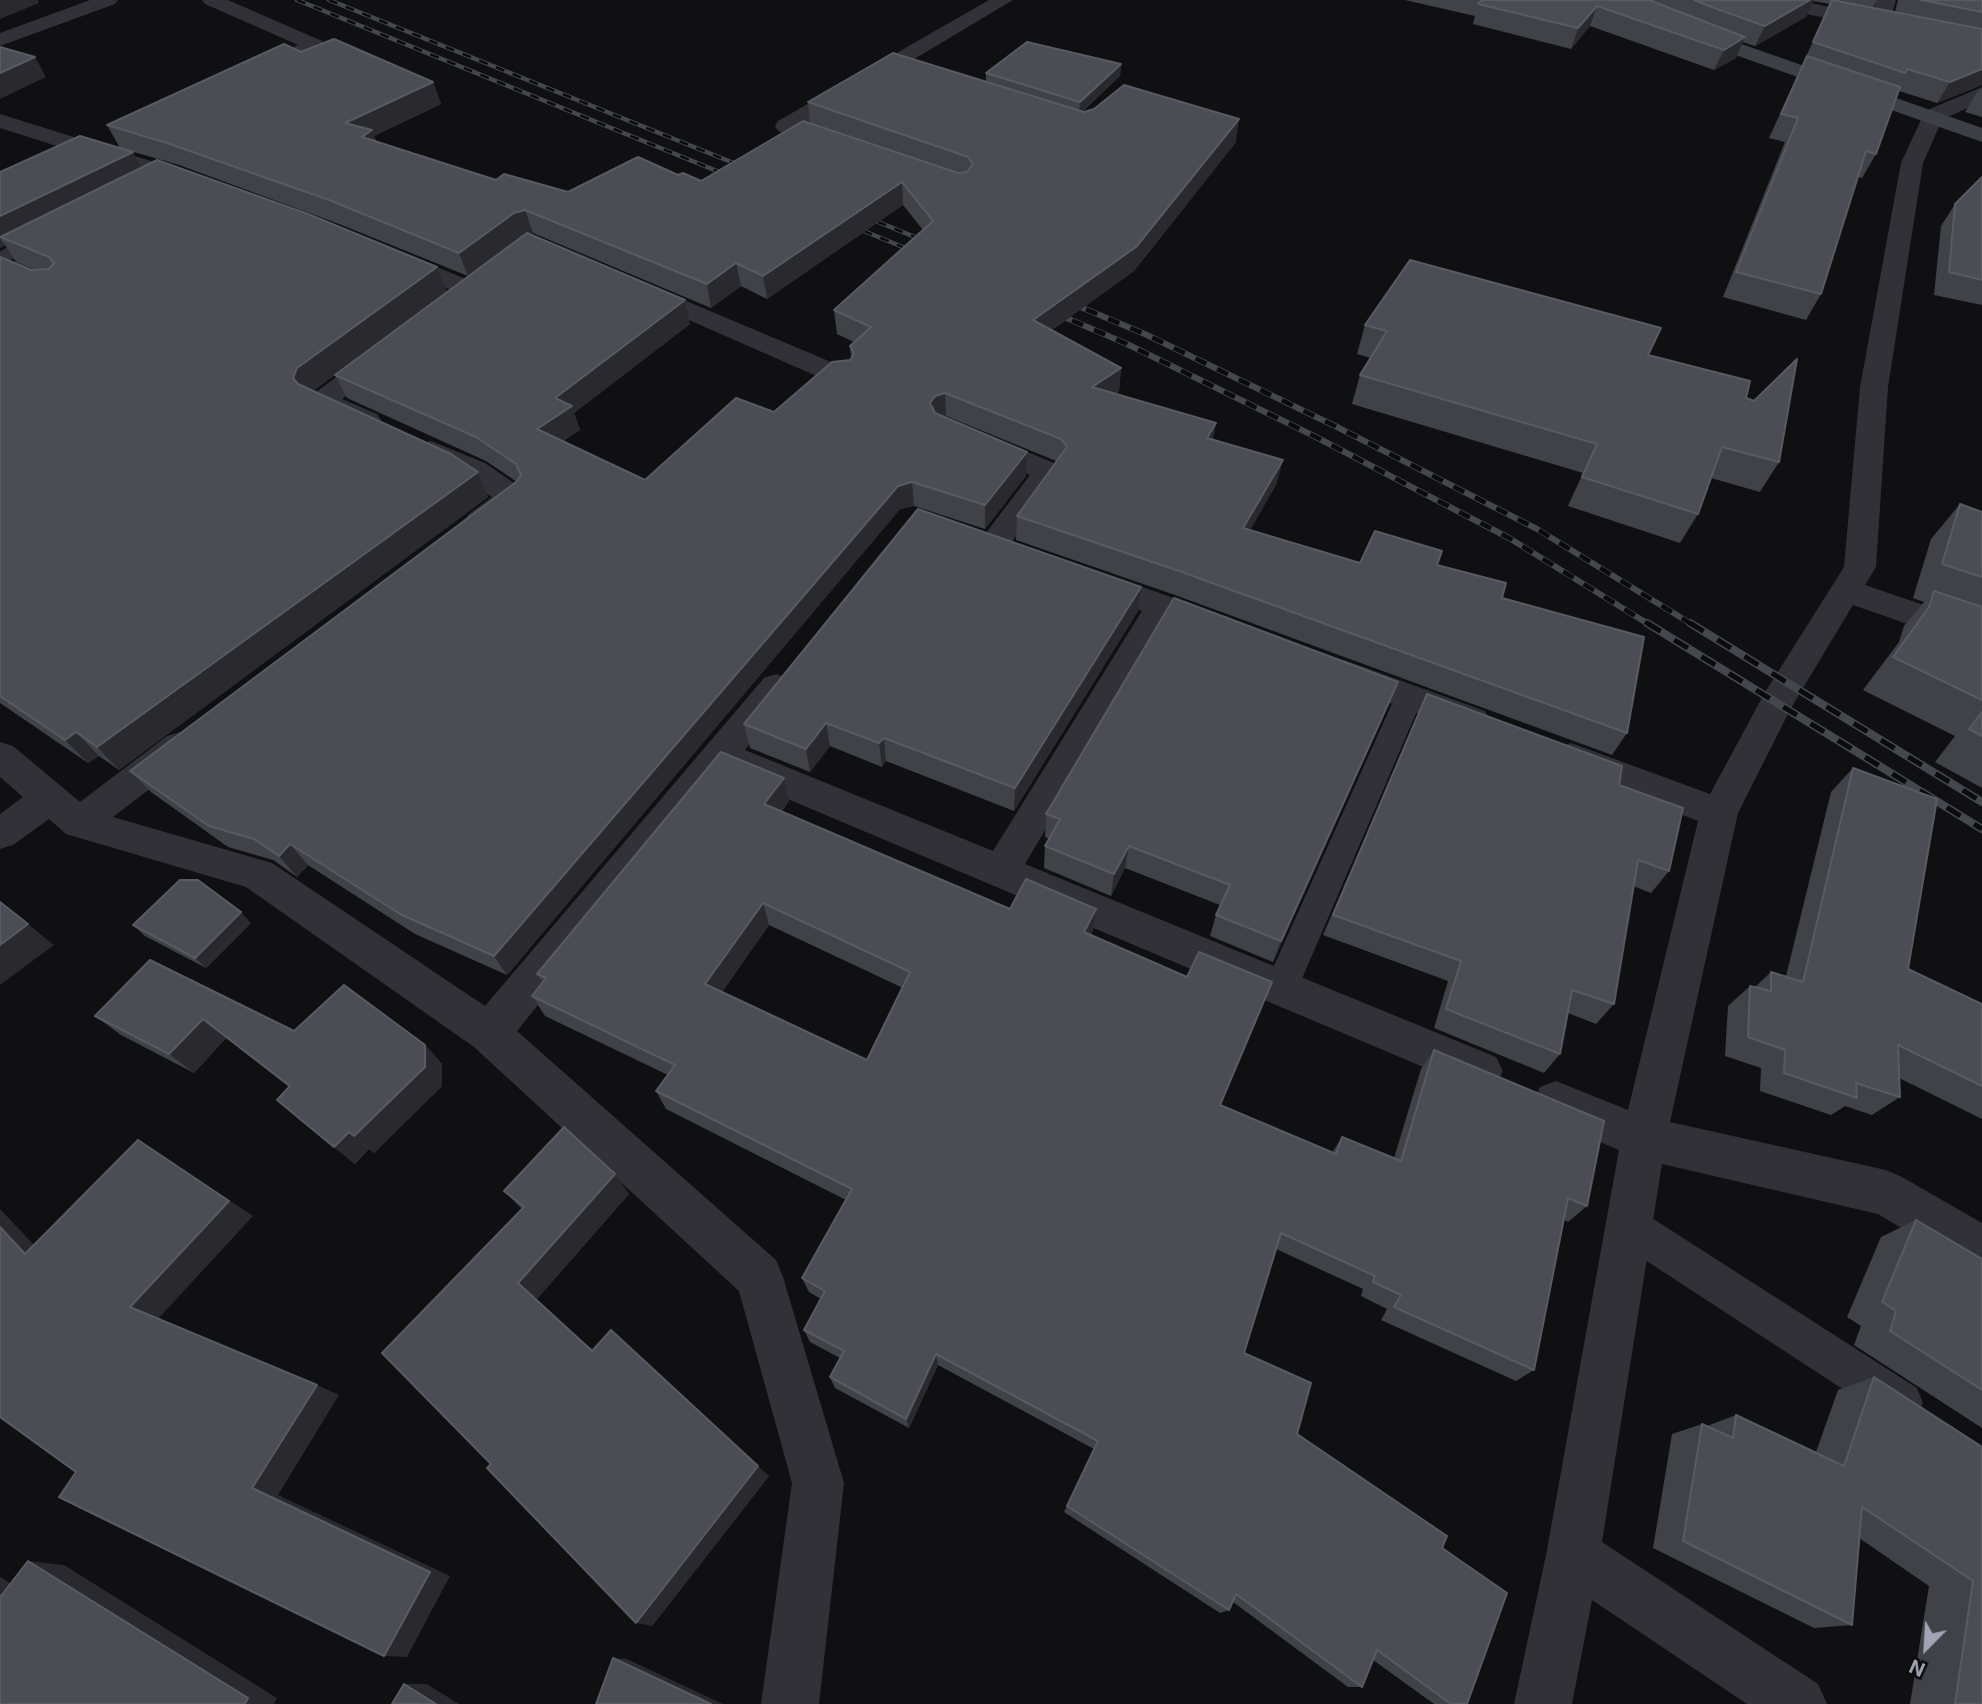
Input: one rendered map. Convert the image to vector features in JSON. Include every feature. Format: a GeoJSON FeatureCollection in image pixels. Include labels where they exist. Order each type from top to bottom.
{"type":"FeatureCollection","features":[{"type":"Feature","properties":{"kind":"main road"},"geometry":{"type":"LineString","coordinates":[[1615,0],[1700,36],[1982,135]]}},
{"type":"Feature","properties":{"kind":"street"},"geometry":{"type":"LineString","coordinates":[[0,40],[107,0]]}},
{"type":"Feature","properties":{"kind":"street"},"geometry":{"type":"LineString","coordinates":[[212,0],[315,45],[240,78]]}},
{"type":"Feature","properties":{"kind":"street"},"geometry":{"type":"LineString","coordinates":[[860,152],[786,126],[1003,0]]}},
{"type":"Feature","properties":{"kind":"street"},"geometry":{"type":"LineString","coordinates":[[1766,0],[1982,43]]}},
{"type":"Feature","properties":{"kind":"street"},"geometry":{"type":"LineString","coordinates":[[1881,24],[1886,0]]}},
{"type":"Feature","properties":{"kind":"street"},"geometry":{"type":"LineString","coordinates":[[890,64],[916,72]]}},
{"type":"Feature","properties":{"kind":"street"},"geometry":{"type":"LineString","coordinates":[[1543,1704],[1573,1555],[1627,1225],[1644,1138],[1720,813],[1776,703],[1860,567],[1874,387],[1912,163],[1933,116],[1982,93]]}},
{"type":"Feature","properties":{"kind":"street"},"geometry":{"type":"LineString","coordinates":[[0,121],[170,173],[219,191]]}},
{"type":"Feature","properties":{"kind":"street"},"geometry":{"type":"LineString","coordinates":[[368,247],[481,282],[442,310]]}},
{"type":"Feature","properties":{"kind":"street"},"geometry":{"type":"LineString","coordinates":[[622,282],[840,376]]}},
{"type":"Feature","properties":{"kind":"street"},"geometry":{"type":"LineString","coordinates":[[403,340],[322,401],[474,470],[513,497],[457,538]]}},
{"type":"Feature","properties":{"kind":"street"},"geometry":{"type":"LineString","coordinates":[[947,428],[1048,472],[993,546]]}},
{"type":"Feature","properties":{"kind":"street"},"geometry":{"type":"LineString","coordinates":[[1057,568],[1252,639]]}},
{"type":"Feature","properties":{"kind":"street"},"geometry":{"type":"LineString","coordinates":[[1844,590],[1982,638]]}},
{"type":"Feature","properties":{"kind":"street"},"geometry":{"type":"LineString","coordinates":[[1001,871],[1161,605]]}},
{"type":"Feature","properties":{"kind":"street"},"geometry":{"type":"LineString","coordinates":[[489,1033],[799,659]]}},
{"type":"Feature","properties":{"kind":"street"},"geometry":{"type":"LineString","coordinates":[[1318,663],[1499,731]]}},
{"type":"Feature","properties":{"kind":"street"},"geometry":{"type":"LineString","coordinates":[[0,834],[64,811],[201,731]]}},
{"type":"Feature","properties":{"kind":"street"},"geometry":{"type":"LineString","coordinates":[[1538,745],[1720,813]]}},
{"type":"Feature","properties":{"kind":"street"},"geometry":{"type":"LineString","coordinates":[[720,754],[1644,1138],[1886,1193],[1982,1249]]}},
{"type":"Feature","properties":{"kind":"street"},"geometry":{"type":"LineString","coordinates":[[0,756],[64,811],[258,874],[489,1033],[759,1277],[818,1483],[790,1704]]}},
{"type":"Feature","properties":{"kind":"street"},"geometry":{"type":"LineString","coordinates":[[1573,1555],[1798,1704]]}},
{"type":"Feature","properties":{"kind":"lane"},"geometry":{"type":"LineString","coordinates":[[146,185],[170,173]]}},
{"type":"Feature","properties":{"kind":"lane"},"geometry":{"type":"LineString","coordinates":[[0,260],[73,222]]}},
{"type":"Feature","properties":{"kind":"lane"},"geometry":{"type":"LineString","coordinates":[[0,265],[23,274]]}},
{"type":"Feature","properties":{"kind":"lane"},"geometry":{"type":"LineString","coordinates":[[1281,988],[1409,697]]}},
{"type":"Feature","properties":{"kind":"lane"},"geometry":{"type":"LineString","coordinates":[[1627,1225],[1936,1426]]}},
{"type":"Feature","properties":{"kind":"building"},"geometry":{"type":"Polygon","coordinates":[[[1482,0],[1649,0],[1745,37],[1724,50],[1597,6],[1578,28],[1478,4],[1482,0]]]}},
{"type":"Feature","properties":{"kind":"building"},"geometry":{"type":"Polygon","coordinates":[[[1694,0],[1810,0],[1765,26],[1694,0]]]}},
{"type":"Feature","properties":{"kind":"building"},"geometry":{"type":"Polygon","coordinates":[[[1832,0],[1982,29],[1982,69],[1950,82],[1907,69],[1905,73],[1813,42],[1832,0]]]}},
{"type":"Feature","properties":{"kind":"building"},"geometry":{"type":"Polygon","coordinates":[[[1921,0],[1982,0],[1982,12],[1921,0]]]}},
{"type":"Feature","properties":{"kind":"building"},"geometry":{"type":"Polygon","coordinates":[[[334,39],[433,82],[345,123],[372,130],[362,137],[496,180],[504,174],[568,192],[638,157],[678,175],[683,173],[701,181],[803,121],[958,173],[967,172],[973,164],[968,157],[808,102],[893,53],[1084,112],[1094,109],[1124,85],[1239,119],[1136,247],[1033,320],[1121,368],[1092,387],[1216,423],[1207,438],[1283,460],[1243,528],[1360,563],[1375,531],[1442,551],[1437,565],[1506,583],[1502,598],[1644,637],[1627,733],[1179,571],[1017,516],[1067,447],[1061,439],[945,393],[935,396],[930,403],[935,413],[1027,452],[985,505],[912,482],[898,486],[494,956],[400,914],[290,844],[279,856],[254,839],[209,826],[130,771],[516,482],[521,475],[516,464],[476,437],[335,375],[527,233],[685,300],[555,398],[572,406],[537,429],[645,480],[736,398],[774,412],[832,362],[850,360],[854,354],[850,346],[871,327],[834,310],[933,221],[902,182],[763,276],[736,263],[707,284],[525,210],[514,213],[459,253],[329,200],[167,143],[107,125],[284,44],[301,52],[334,39]]]}},
{"type":"Feature","properties":{"kind":"building"},"geometry":{"type":"Polygon","coordinates":[[[1027,42],[1121,64],[1080,102],[986,73],[1027,42]]]}},
{"type":"Feature","properties":{"kind":"building"},"geometry":{"type":"Polygon","coordinates":[[[0,47],[35,57],[0,73],[0,47]]]}},
{"type":"Feature","properties":{"kind":"building"},"geometry":{"type":"Polygon","coordinates":[[[1807,56],[1900,87],[1876,154],[1866,151],[1821,294],[1736,272],[1798,118],[1781,114],[1807,56]]]}},
{"type":"Feature","properties":{"kind":"building"},"geometry":{"type":"Polygon","coordinates":[[[80,136],[133,152],[0,216],[0,172],[80,136]]]}},
{"type":"Feature","properties":{"kind":"building"},"geometry":{"type":"Polygon","coordinates":[[[157,160],[308,214],[437,267],[297,368],[293,378],[298,384],[451,454],[478,472],[97,747],[76,732],[65,740],[0,696],[0,257],[32,270],[49,269],[54,263],[49,257],[0,237],[157,160]]]}},
{"type":"Feature","properties":{"kind":"building"},"geometry":{"type":"Polygon","coordinates":[[[1982,177],[1982,280],[1949,272],[1955,204],[1982,177]]]}},
{"type":"Feature","properties":{"kind":"building"},"geometry":{"type":"Polygon","coordinates":[[[1410,260],[1661,328],[1648,355],[1750,381],[1746,398],[1754,401],[1797,359],[1779,462],[1722,447],[1698,514],[1582,477],[1597,444],[1360,375],[1387,331],[1365,325],[1410,260]]]}},
{"type":"Feature","properties":{"kind":"building"},"geometry":{"type":"Polygon","coordinates":[[[1960,504],[1982,512],[1982,577],[1942,564],[1960,504]]]}},
{"type":"Feature","properties":{"kind":"building"},"geometry":{"type":"Polygon","coordinates":[[[918,509],[1141,587],[1015,788],[884,738],[879,743],[826,723],[806,749],[744,724],[918,509]]]}},
{"type":"Feature","properties":{"kind":"building"},"geometry":{"type":"Polygon","coordinates":[[[1934,591],[1982,607],[1982,700],[1893,657],[1929,607],[1934,591]]]}},
{"type":"Feature","properties":{"kind":"building"},"geometry":{"type":"Polygon","coordinates":[[[1174,598],[1398,682],[1281,941],[1216,915],[1230,885],[1129,846],[1114,874],[1045,846],[1060,819],[1046,814],[1174,598]]]}},
{"type":"Feature","properties":{"kind":"building"},"geometry":{"type":"Polygon","coordinates":[[[1427,694],[1622,766],[1619,785],[1683,808],[1669,871],[1638,860],[1614,1004],[1572,990],[1560,1054],[1446,1009],[1461,961],[1333,915],[1427,694]]]}},
{"type":"Feature","properties":{"kind":"building"},"geometry":{"type":"Polygon","coordinates":[[[1982,712],[1982,736],[1969,729],[1982,712]]]}},
{"type":"Feature","properties":{"kind":"building"},"geometry":{"type":"Polygon","coordinates":[[[721,752],[784,778],[764,804],[1010,909],[1026,879],[1096,909],[1084,932],[1187,977],[1199,952],[1272,982],[1220,1105],[1336,1154],[1342,1137],[1401,1161],[1434,1050],[1604,1121],[1587,1206],[1568,1198],[1534,1370],[1394,1307],[1401,1295],[1373,1282],[1375,1276],[1281,1233],[1244,1353],[1311,1383],[1297,1434],[1447,1536],[1442,1548],[1507,1593],[1467,1704],[1451,1704],[1377,1650],[1362,1687],[1236,1594],[1229,1610],[1067,1506],[1098,1441],[936,1354],[906,1419],[830,1377],[844,1351],[804,1330],[825,1291],[802,1278],[852,1189],[656,1091],[675,1065],[532,996],[546,978],[537,974],[721,752]],[[763,903],[705,984],[867,1060],[910,972],[763,903]]]}},
{"type":"Feature","properties":{"kind":"building"},"geometry":{"type":"Polygon","coordinates":[[[1853,768],[1937,799],[1908,969],[1982,1004],[1982,1086],[1898,1045],[1900,1097],[1856,1083],[1857,1098],[1784,1073],[1785,1050],[1748,1037],[1750,986],[1771,991],[1771,972],[1803,982],[1853,768]]]}},
{"type":"Feature","properties":{"kind":"building"},"geometry":{"type":"Polygon","coordinates":[[[180,880],[198,880],[241,912],[195,958],[133,925],[180,880]]]}},
{"type":"Feature","properties":{"kind":"building"},"geometry":{"type":"Polygon","coordinates":[[[0,902],[28,924],[0,945],[0,902]]]}},
{"type":"Feature","properties":{"kind":"building"},"geometry":{"type":"Polygon","coordinates":[[[150,960],[294,1031],[344,985],[425,1045],[425,1067],[354,1136],[349,1132],[334,1147],[277,1100],[290,1086],[203,1019],[169,1054],[95,1016],[150,960]]]}},
{"type":"Feature","properties":{"kind":"building"},"geometry":{"type":"Polygon","coordinates":[[[564,1127],[615,1174],[518,1283],[592,1351],[611,1330],[758,1466],[636,1623],[487,1468],[491,1464],[382,1353],[524,1207],[504,1191],[564,1127]]]}},
{"type":"Feature","properties":{"kind":"building"},"geometry":{"type":"Polygon","coordinates":[[[138,1140],[229,1201],[130,1307],[317,1385],[252,1488],[430,1572],[384,1656],[59,1497],[76,1472],[0,1417],[0,1227],[25,1254],[138,1140]]]}},
{"type":"Feature","properties":{"kind":"building"},"geometry":{"type":"Polygon","coordinates":[[[1916,1220],[1982,1259],[1982,1390],[1890,1331],[1896,1311],[1882,1302],[1916,1220]]]}},
{"type":"Feature","properties":{"kind":"building"},"geometry":{"type":"Polygon","coordinates":[[[1874,1377],[1982,1447],[1982,1704],[1955,1704],[1973,1581],[1862,1507],[1852,1625],[1683,1541],[1702,1424],[1733,1438],[1736,1415],[1844,1466],[1874,1377]]]}},
{"type":"Feature","properties":{"kind":"building"},"geometry":{"type":"Polygon","coordinates":[[[28,1561],[248,1698],[245,1704],[0,1704],[0,1596],[28,1561]]]}},
{"type":"Feature","properties":{"kind":"building"},"geometry":{"type":"Polygon","coordinates":[[[613,1658],[711,1704],[596,1704],[613,1658]]]}},
{"type":"Feature","properties":{"kind":"building"},"geometry":{"type":"Polygon","coordinates":[[[404,1684],[436,1704],[392,1704],[404,1684]]]}},
{"type":"Feature","properties":{"kind":"railway"},"geometry":{"type":"LineString","coordinates":[[297,0],[734,178]]}},
{"type":"Feature","properties":{"kind":"railway"},"geometry":{"type":"LineString","coordinates":[[329,0],[751,170]]}},
{"type":"Feature","properties":{"kind":"railway"},"geometry":{"type":"LineString","coordinates":[[861,215],[932,244]]}},
{"type":"Feature","properties":{"kind":"railway"},"geometry":{"type":"LineString","coordinates":[[847,224],[922,255]]}},
{"type":"Feature","properties":{"kind":"railway"},"geometry":{"type":"LineString","coordinates":[[1064,300],[1147,335],[1337,427],[1537,529],[1693,625]]}},
{"type":"Feature","properties":{"kind":"railway"},"geometry":{"type":"LineString","coordinates":[[1050,311],[1127,344],[1314,436],[1509,538],[1650,625]]}},
{"type":"Feature","properties":{"kind":"railway"},"geometry":{"type":"LineString","coordinates":[[1647,623],[1982,829]]}},
{"type":"Feature","properties":{"kind":"railway"},"geometry":{"type":"LineString","coordinates":[[1690,623],[1982,802]]}}]}
